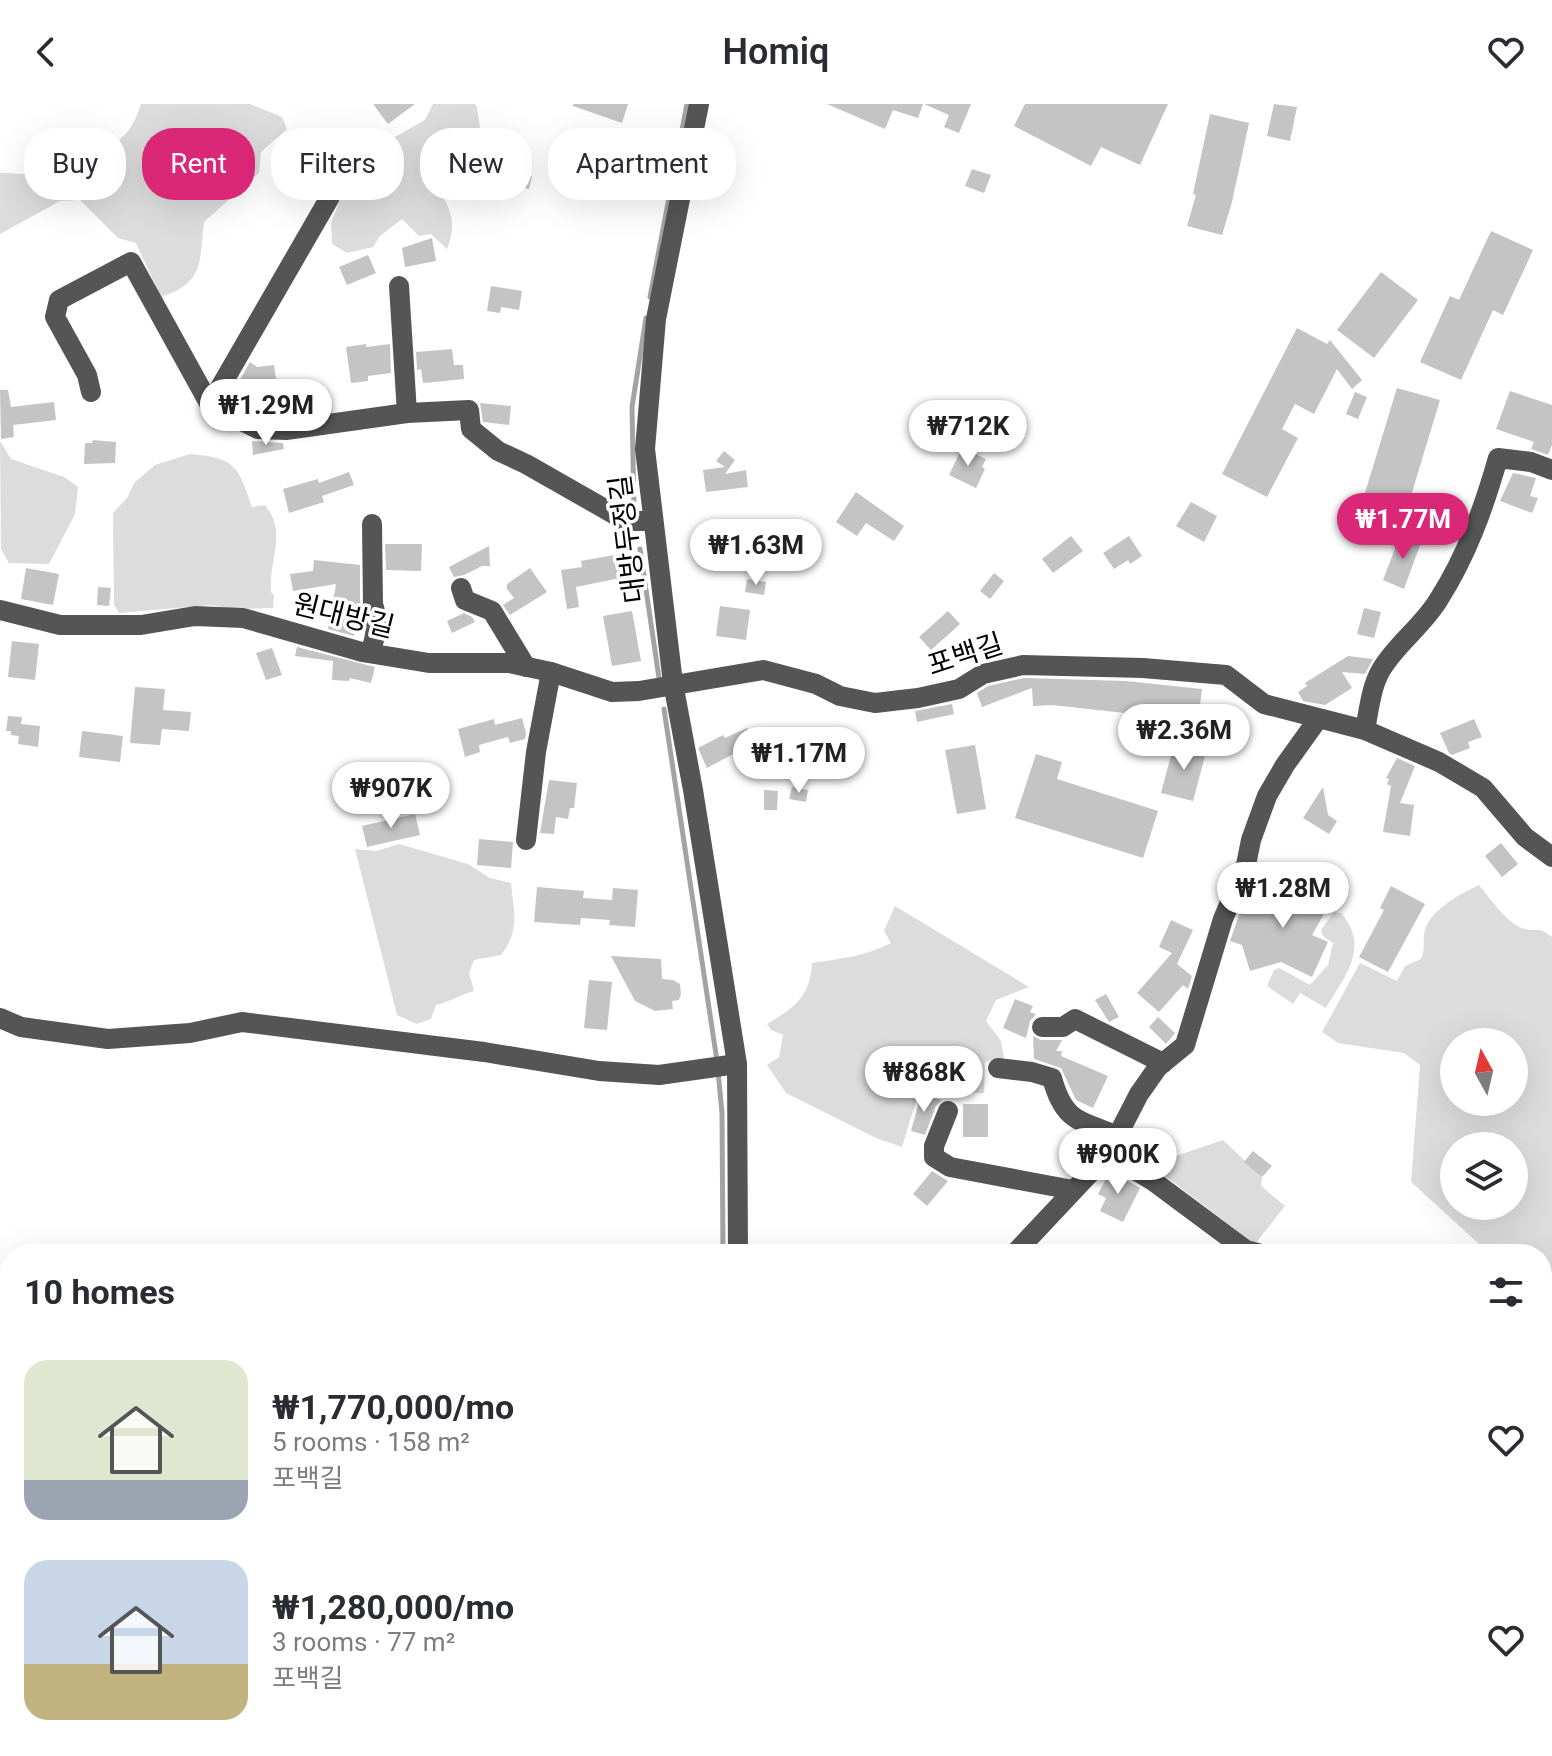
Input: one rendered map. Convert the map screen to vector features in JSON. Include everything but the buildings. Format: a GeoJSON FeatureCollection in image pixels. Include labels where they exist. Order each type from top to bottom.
{"type":"FeatureCollection","features":[{"type":"Feature","properties":{"kind":"street","name":"대방두정길"},"geometry":{"type":"LineString","coordinates":[[699,104],[656,319],[645,449],[673,683],[693,790],[724,1066],[737,1244]]}},
{"type":"Feature","properties":{"kind":"street"},"geometry":{"type":"LineString","coordinates":[[210,405],[328,200]]}},
{"type":"Feature","properties":{"kind":"street"},"geometry":{"type":"LineString","coordinates":[[91,392],[87,375],[55,317],[59,300],[131,262],[210,405],[258,429],[286,430],[407,413],[469,410],[471,429],[498,451],[626,521],[652,521]]}},
{"type":"Feature","properties":{"kind":"street"},"geometry":{"type":"LineString","coordinates":[[399,286],[407,413]]}},
{"type":"Feature","properties":{"kind":"street"},"geometry":{"type":"LineString","coordinates":[[1365,730],[1380,671],[1438,601],[1467,548],[1498,458],[1531,462],[1552,470]]}},
{"type":"Feature","properties":{"kind":"street"},"geometry":{"type":"LineString","coordinates":[[370,653],[377,615],[373,604],[372,524]]}},
{"type":"Feature","properties":{"kind":"street"},"geometry":{"type":"LineString","coordinates":[[461,588],[465,600],[492,611],[526,667]]}},
{"type":"Feature","properties":{"kind":"street","name":"원대방길"},"geometry":{"type":"LineString","coordinates":[[0,610],[60,625],[141,625],[195,616],[243,618],[370,653],[429,663],[509,663],[551,672],[612,692],[639,691],[673,683]]}},
{"type":"Feature","properties":{"kind":"street","name":"포백길"},"geometry":{"type":"LineString","coordinates":[[673,683],[763,670],[816,684],[840,696],[875,703],[959,689],[983,674],[1023,665],[1143,668],[1226,675],[1264,704],[1365,730],[1439,762],[1483,788],[1525,837],[1552,857]]}},
{"type":"Feature","properties":{"kind":"street"},"geometry":{"type":"LineString","coordinates":[[526,840],[536,752],[551,672]]}},
{"type":"Feature","properties":{"kind":"street"},"geometry":{"type":"LineString","coordinates":[[1023,1244],[1108,1154],[1127,1113],[1163,1063],[1185,1045],[1223,919],[1246,865],[1251,840],[1267,796],[1318,719]]}},
{"type":"Feature","properties":{"kind":"street"},"geometry":{"type":"LineString","coordinates":[[0,1018],[21,1027],[108,1039],[190,1033],[242,1022],[484,1052],[599,1071],[659,1075],[724,1066]]}},
{"type":"Feature","properties":{"kind":"street"},"geometry":{"type":"LineString","coordinates":[[1042,1027],[1063,1027],[1075,1019],[1163,1063]]}},
{"type":"Feature","properties":{"kind":"street"},"geometry":{"type":"LineString","coordinates":[[998,1068],[1052,1078],[1058,1101],[1068,1115],[1118,1136]]}},
{"type":"Feature","properties":{"kind":"street"},"geometry":{"type":"LineString","coordinates":[[948,1111],[934,1146],[934,1157],[950,1167],[1073,1190]]}},
{"type":"Feature","properties":{"kind":"street"},"geometry":{"type":"LineString","coordinates":[[1108,1154],[1153,1181],[1238,1244]]}},
{"type":"Feature","properties":{"kind":"shaded area"},"geometry":{"type":"Polygon","coordinates":[[[141,104],[250,104],[282,117],[287,128],[271,128],[271,143],[261,152],[259,173],[255,177],[255,128],[142,128],[142,200],[229,200],[204,222],[200,260],[193,277],[186,285],[161,297],[136,243],[118,238],[80,200],[126,200],[126,133],[141,104]]]}},
{"type":"Feature","properties":{"kind":"shaded area"},"geometry":{"type":"Polygon","coordinates":[[[433,104],[475,104],[477,107],[480,128],[420,128],[420,200],[446,202],[452,219],[447,249],[431,234],[419,236],[402,219],[380,236],[373,247],[347,253],[332,244],[331,223],[340,200],[404,200],[404,132],[425,120],[433,104]]]}},
{"type":"Feature","properties":{"kind":"shaded area"},"geometry":{"type":"Polygon","coordinates":[[[0,173],[24,174],[24,200],[80,200],[60,201],[0,234],[0,173]]]}},
{"type":"Feature","properties":{"kind":"shaded area"},"geometry":{"type":"Polygon","coordinates":[[[0,441],[11,459],[64,477],[78,487],[75,514],[49,564],[9,563],[1,549],[0,441]]]}},
{"type":"Feature","properties":{"kind":"shaded area"},"geometry":{"type":"Polygon","coordinates":[[[190,454],[217,458],[233,466],[252,507],[265,505],[272,515],[276,536],[271,580],[273,608],[234,609],[211,605],[119,613],[114,605],[113,513],[127,498],[134,483],[155,465],[190,454]]]}},
{"type":"Feature","properties":{"kind":"shaded area"},"geometry":{"type":"Polygon","coordinates":[[[399,844],[468,864],[490,878],[511,883],[513,929],[501,955],[474,960],[469,973],[474,991],[436,1005],[431,1019],[417,1024],[397,1015],[355,849],[376,851],[399,844]]]}},
{"type":"Feature","properties":{"kind":"shaded area"},"geometry":{"type":"Polygon","coordinates":[[[1479,885],[1510,921],[1527,929],[1543,931],[1552,937],[1552,1244],[1479,1244],[1453,1220],[1528,1220],[1528,1132],[1440,1132],[1440,1208],[1411,1182],[1420,1065],[1404,1053],[1338,1043],[1322,1032],[1360,963],[1397,981],[1405,966],[1421,959],[1426,926],[1446,904],[1479,885]]]}},
{"type":"Feature","properties":{"kind":"shaded area"},"geometry":{"type":"Polygon","coordinates":[[[895,906],[1029,987],[996,1000],[986,1021],[1001,1041],[1004,1058],[985,1062],[984,1093],[919,1091],[902,1147],[876,1138],[786,1093],[767,1065],[779,1057],[783,1035],[771,1030],[767,1024],[799,1000],[808,984],[812,963],[863,954],[891,943],[884,931],[895,906]]]}},
{"type":"Feature","properties":{"kind":"shaded area"},"geometry":{"type":"Polygon","coordinates":[[[1334,912],[1341,913],[1350,926],[1354,938],[1352,962],[1326,1008],[1300,993],[1293,1004],[1267,986],[1274,970],[1279,968],[1310,985],[1328,965],[1333,943],[1323,936],[1321,930],[1334,912]]]}},
{"type":"Feature","properties":{"kind":"shaded area"},"geometry":{"type":"Polygon","coordinates":[[[1223,1140],[1262,1177],[1261,1186],[1285,1206],[1255,1244],[1161,1173],[1164,1160],[1223,1140]]]}},
{"type":"Feature","properties":{"kind":"waterway"},"geometry":{"type":"LineString","coordinates":[[650,297],[687,104]]}},
{"type":"Feature","properties":{"kind":"waterway"},"geometry":{"type":"LineString","coordinates":[[634,508],[632,407],[646,318]]}},
{"type":"Feature","properties":{"kind":"waterway"},"geometry":{"type":"LineString","coordinates":[[640,549],[659,678]]}},
{"type":"Feature","properties":{"kind":"waterway"},"geometry":{"type":"LineString","coordinates":[[664,709],[717,1061]]}},
{"type":"Feature","properties":{"kind":"waterway"},"geometry":{"type":"LineString","coordinates":[[718,1071],[722,1113],[723,1244]]}}]}
